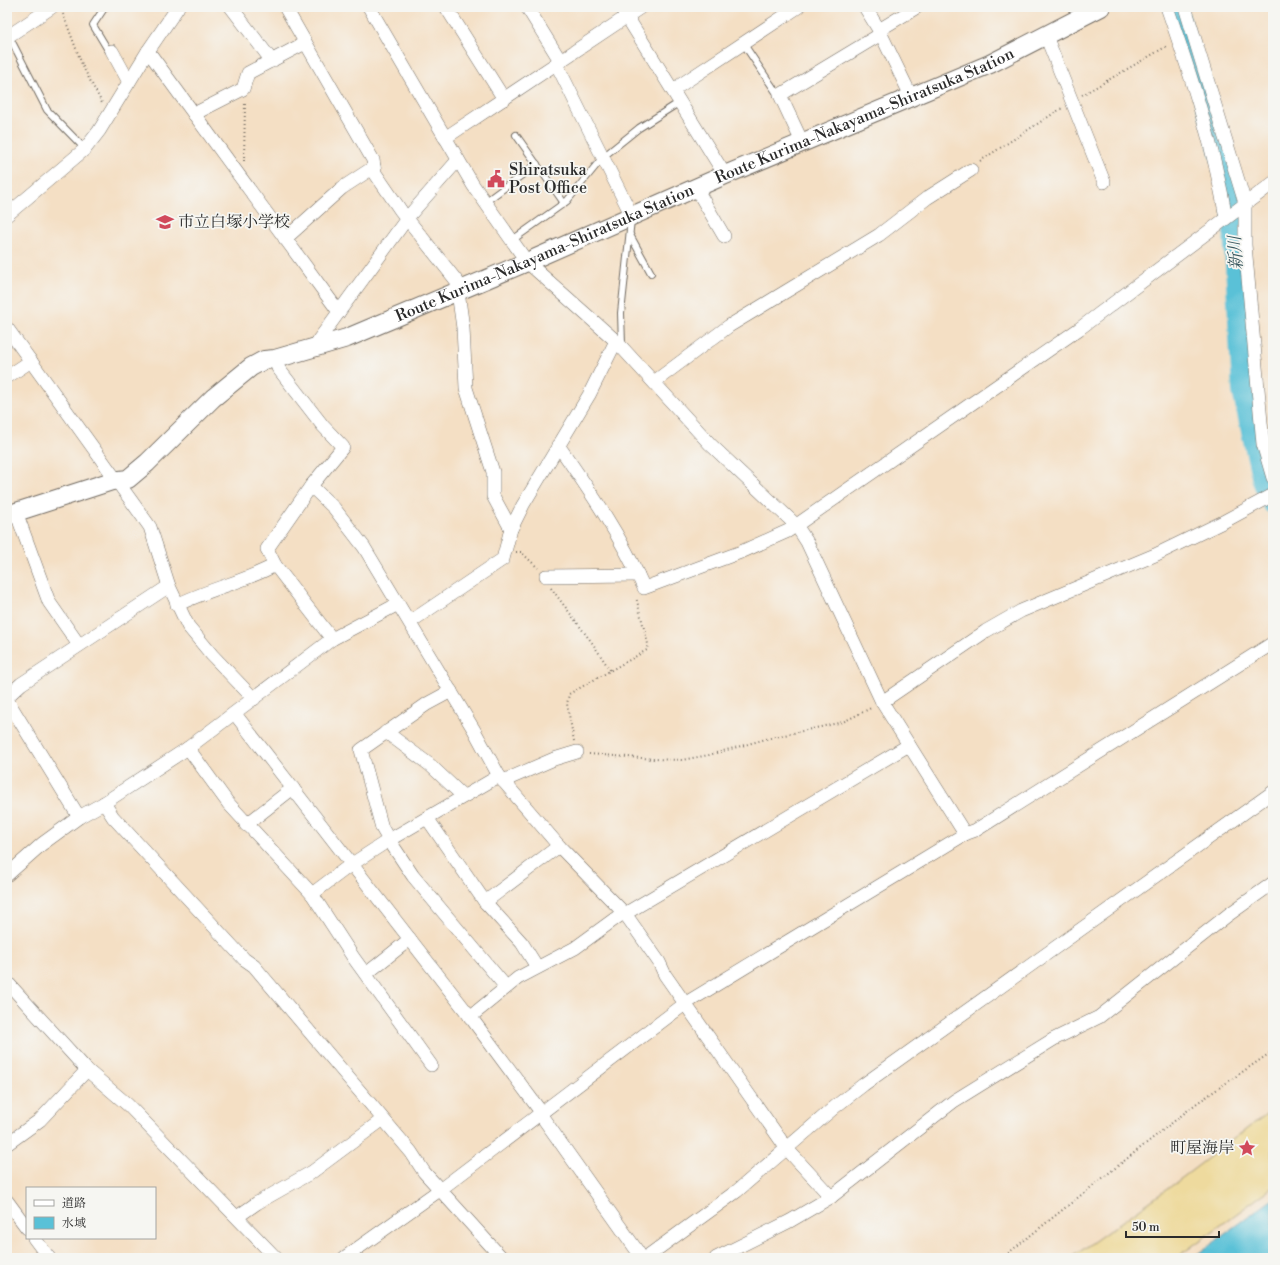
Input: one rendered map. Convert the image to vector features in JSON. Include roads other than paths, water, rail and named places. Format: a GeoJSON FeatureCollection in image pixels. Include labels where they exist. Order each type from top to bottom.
{"type":"FeatureCollection","features":[{"type":"Feature","properties":{"kind":"main road","name":"Route Kurima-Nakayama-Shiratsuka Station"},"geometry":{"type":"LineString","coordinates":[[11,513],[117,480],[128,479],[213,398],[251,367],[264,360],[275,360],[347,338],[527,262],[802,142],[990,64],[1046,36],[1080,12],[1101,7]]}},
{"type":"Feature","properties":{"kind":"street"},"geometry":{"type":"LineString","coordinates":[[8,36],[52,7]]}},
{"type":"Feature","properties":{"kind":"street"},"geometry":{"type":"LineString","coordinates":[[7,215],[85,149],[111,112],[128,82],[178,7]]}},
{"type":"Feature","properties":{"kind":"street"},"geometry":{"type":"LineString","coordinates":[[231,7],[272,61]]}},
{"type":"Feature","properties":{"kind":"street"},"geometry":{"type":"LineString","coordinates":[[285,7],[373,160],[376,173],[460,290],[466,388],[493,472],[493,496],[511,529]]}},
{"type":"Feature","properties":{"kind":"street"},"geometry":{"type":"LineString","coordinates":[[369,7],[458,160],[511,241],[527,262],[619,345],[710,444],[796,525],[807,542],[882,702],[965,834]]}},
{"type":"Feature","properties":{"kind":"street"},"geometry":{"type":"LineString","coordinates":[[446,7],[504,99]]}},
{"type":"Feature","properties":{"kind":"street"},"geometry":{"type":"LineString","coordinates":[[527,7],[559,63],[632,216]]}},
{"type":"Feature","properties":{"kind":"street"},"geometry":{"type":"LineString","coordinates":[[445,138],[559,63],[624,12],[641,7]]}},
{"type":"Feature","properties":{"kind":"street"},"geometry":{"type":"LineString","coordinates":[[672,90],[798,7]]}},
{"type":"Feature","properties":{"kind":"street"},"geometry":{"type":"LineString","coordinates":[[865,7],[880,32],[911,96]]}},
{"type":"Feature","properties":{"kind":"street"},"geometry":{"type":"LineString","coordinates":[[802,142],[780,95],[917,7]]}},
{"type":"Feature","properties":{"kind":"street"},"geometry":{"type":"LineString","coordinates":[[1167,7],[1196,94],[1220,181],[1226,218]]}},
{"type":"Feature","properties":{"kind":"street"},"geometry":{"type":"LineString","coordinates":[[1185,7],[1245,203],[1245,245],[1264,444],[1273,478]]}},
{"type":"Feature","properties":{"kind":"street"},"geometry":{"type":"LineString","coordinates":[[624,12],[725,175]]}},
{"type":"Feature","properties":{"kind":"street"},"geometry":{"type":"LineString","coordinates":[[1046,36],[1104,182]]}},
{"type":"Feature","properties":{"kind":"street"},"geometry":{"type":"LineString","coordinates":[[194,114],[243,89],[248,73],[305,43]]}},
{"type":"Feature","properties":{"kind":"street"},"geometry":{"type":"LineString","coordinates":[[112,51],[128,82]]}},
{"type":"Feature","properties":{"kind":"street"},"geometry":{"type":"LineString","coordinates":[[148,51],[340,312]]}},
{"type":"Feature","properties":{"kind":"street"},"geometry":{"type":"LineString","coordinates":[[315,347],[408,217],[458,160]]}},
{"type":"Feature","properties":{"kind":"street"},"geometry":{"type":"LineString","coordinates":[[286,239],[342,188],[374,167]]}},
{"type":"Feature","properties":{"kind":"street"},"geometry":{"type":"LineString","coordinates":[[654,382],[730,326],[879,236],[927,198],[971,170]]}},
{"type":"Feature","properties":{"kind":"street"},"geometry":{"type":"LineString","coordinates":[[558,445],[603,510],[644,588],[741,552],[788,531],[1079,329],[1273,183]]}},
{"type":"Feature","properties":{"kind":"street"},"geometry":{"type":"LineString","coordinates":[[696,188],[724,236]]}},
{"type":"Feature","properties":{"kind":"street"},"geometry":{"type":"LineString","coordinates":[[7,328],[150,527],[169,586],[188,626],[212,655],[254,699]]}},
{"type":"Feature","properties":{"kind":"street"},"geometry":{"type":"LineString","coordinates":[[410,622],[503,559],[511,529],[558,445],[619,345]]}},
{"type":"Feature","properties":{"kind":"street"},"geometry":{"type":"LineString","coordinates":[[275,360],[278,368],[314,415],[343,447],[311,486],[267,549],[275,565],[332,639]]}},
{"type":"Feature","properties":{"kind":"street"},"geometry":{"type":"LineString","coordinates":[[7,377],[31,361]]}},
{"type":"Feature","properties":{"kind":"street"},"geometry":{"type":"LineString","coordinates":[[311,486],[334,508],[349,525],[364,546],[451,691],[501,779],[559,846],[624,914],[788,1149],[831,1197]]}},
{"type":"Feature","properties":{"kind":"street"},"geometry":{"type":"LineString","coordinates":[[882,702],[986,631],[1021,611],[1155,555],[1223,522],[1268,497]]}},
{"type":"Feature","properties":{"kind":"street"},"geometry":{"type":"LineString","coordinates":[[11,513],[50,602],[79,645]]}},
{"type":"Feature","properties":{"kind":"street"},"geometry":{"type":"LineString","coordinates":[[177,605],[194,597],[260,573],[275,565]]}},
{"type":"Feature","properties":{"kind":"street"},"geometry":{"type":"LineString","coordinates":[[546,576],[638,575]]}},
{"type":"Feature","properties":{"kind":"street"},"geometry":{"type":"LineString","coordinates":[[79,817],[9,703],[7,695],[21,684],[169,586]]}},
{"type":"Feature","properties":{"kind":"street"},"geometry":{"type":"LineString","coordinates":[[7,875],[42,844],[79,817],[104,803],[188,748],[235,714],[332,639],[398,604]]}},
{"type":"Feature","properties":{"kind":"street"},"geometry":{"type":"LineString","coordinates":[[344,1258],[441,1189],[686,1003],[965,834],[976,830],[1273,643]]}},
{"type":"Feature","properties":{"kind":"street"},"geometry":{"type":"LineString","coordinates":[[451,691],[427,704],[361,750],[382,828],[389,840],[413,876],[506,987]]}},
{"type":"Feature","properties":{"kind":"street"},"geometry":{"type":"LineString","coordinates":[[235,714],[470,1017],[541,1112],[543,1118],[638,1252],[640,1258]]}},
{"type":"Feature","properties":{"kind":"street"},"geometry":{"type":"LineString","coordinates":[[386,732],[430,765],[463,796]]}},
{"type":"Feature","properties":{"kind":"street"},"geometry":{"type":"LineString","coordinates":[[470,1017],[506,987],[537,967],[575,948],[624,914],[909,745]]}},
{"type":"Feature","properties":{"kind":"street"},"geometry":{"type":"LineString","coordinates":[[188,748],[228,803],[312,894],[352,956],[431,1065]]}},
{"type":"Feature","properties":{"kind":"street"},"geometry":{"type":"LineString","coordinates":[[312,894],[389,840],[463,796],[554,758],[576,752]]}},
{"type":"Feature","properties":{"kind":"street"},"geometry":{"type":"LineString","coordinates":[[246,824],[293,788]]}},
{"type":"Feature","properties":{"kind":"street"},"geometry":{"type":"LineString","coordinates":[[645,1258],[738,1191],[836,1106],[863,1085],[1273,792]]}},
{"type":"Feature","properties":{"kind":"street"},"geometry":{"type":"LineString","coordinates":[[104,803],[113,817],[158,866],[244,958],[254,966],[382,1120],[411,1152],[424,1172],[502,1258]]}},
{"type":"Feature","properties":{"kind":"street"},"geometry":{"type":"LineString","coordinates":[[427,818],[485,902],[522,943],[537,967]]}},
{"type":"Feature","properties":{"kind":"street"},"geometry":{"type":"LineString","coordinates":[[485,902],[559,846]]}},
{"type":"Feature","properties":{"kind":"street"},"geometry":{"type":"LineString","coordinates":[[716,1258],[790,1221],[831,1197],[954,1101],[1054,1039],[1099,1016],[1273,883]]}},
{"type":"Feature","properties":{"kind":"street"},"geometry":{"type":"LineString","coordinates":[[366,974],[410,939]]}},
{"type":"Feature","properties":{"kind":"street"},"geometry":{"type":"LineString","coordinates":[[7,982],[87,1070],[128,1105],[276,1258]]}},
{"type":"Feature","properties":{"kind":"street"},"geometry":{"type":"LineString","coordinates":[[7,1144],[40,1120],[87,1070]]}},
{"type":"Feature","properties":{"kind":"street"},"geometry":{"type":"LineString","coordinates":[[237,1217],[257,1203],[312,1172],[382,1120]]}},
{"type":"Feature","properties":{"kind":"street"},"geometry":{"type":"LineString","coordinates":[[7,1201],[26,1227]]}},
{"type":"Feature","properties":{"kind":"street"},"geometry":{"type":"LineString","coordinates":[[35,1239],[49,1258]]}},
{"type":"Feature","properties":{"kind":"lane"},"geometry":{"type":"LineString","coordinates":[[104,7],[94,25],[108,50],[112,51]]}},
{"type":"Feature","properties":{"kind":"lane"},"geometry":{"type":"LineString","coordinates":[[8,36],[47,110],[85,149]]}},
{"type":"Feature","properties":{"kind":"lane"},"geometry":{"type":"LineString","coordinates":[[743,44],[776,92],[780,95]]}},
{"type":"Feature","properties":{"kind":"lane"},"geometry":{"type":"LineString","coordinates":[[511,241],[564,203],[603,157],[639,128],[680,102]]}},
{"type":"Feature","properties":{"kind":"lane"},"geometry":{"type":"LineString","coordinates":[[516,135],[564,203]]}},
{"type":"Feature","properties":{"kind":"lane"},"geometry":{"type":"LineString","coordinates":[[485,202],[536,164]]}},
{"type":"Feature","properties":{"kind":"lane"},"geometry":{"type":"LineString","coordinates":[[619,345],[621,313],[632,216]]}},
{"type":"Feature","properties":{"kind":"lane"},"geometry":{"type":"LineString","coordinates":[[630,235],[652,274]]}},
{"type":"Feature","properties":{"kind":"water"},"geometry":{"type":"Polygon","coordinates":[[[1273,1199],[1273,1258],[1192,1258],[1273,1199]]]}},
{"type":"Feature","properties":{"kind":"waterway","name":"新川"},"geometry":{"type":"LineString","coordinates":[[1175,7],[1204,94],[1232,193],[1243,391],[1263,480],[1273,503]]}},
{"type":"Feature","properties":{"kind":"place","name":"Shiratsuka Post Office"},"geometry":{"type":"Point","coordinates":[496,179]}},
{"type":"Feature","properties":{"kind":"place","name":"市立白塚小学校"},"geometry":{"type":"Point","coordinates":[165,222]}},
{"type":"Feature","properties":{"kind":"place","name":"町屋海岸"},"geometry":{"type":"Point","coordinates":[1247,1148]}}]}
